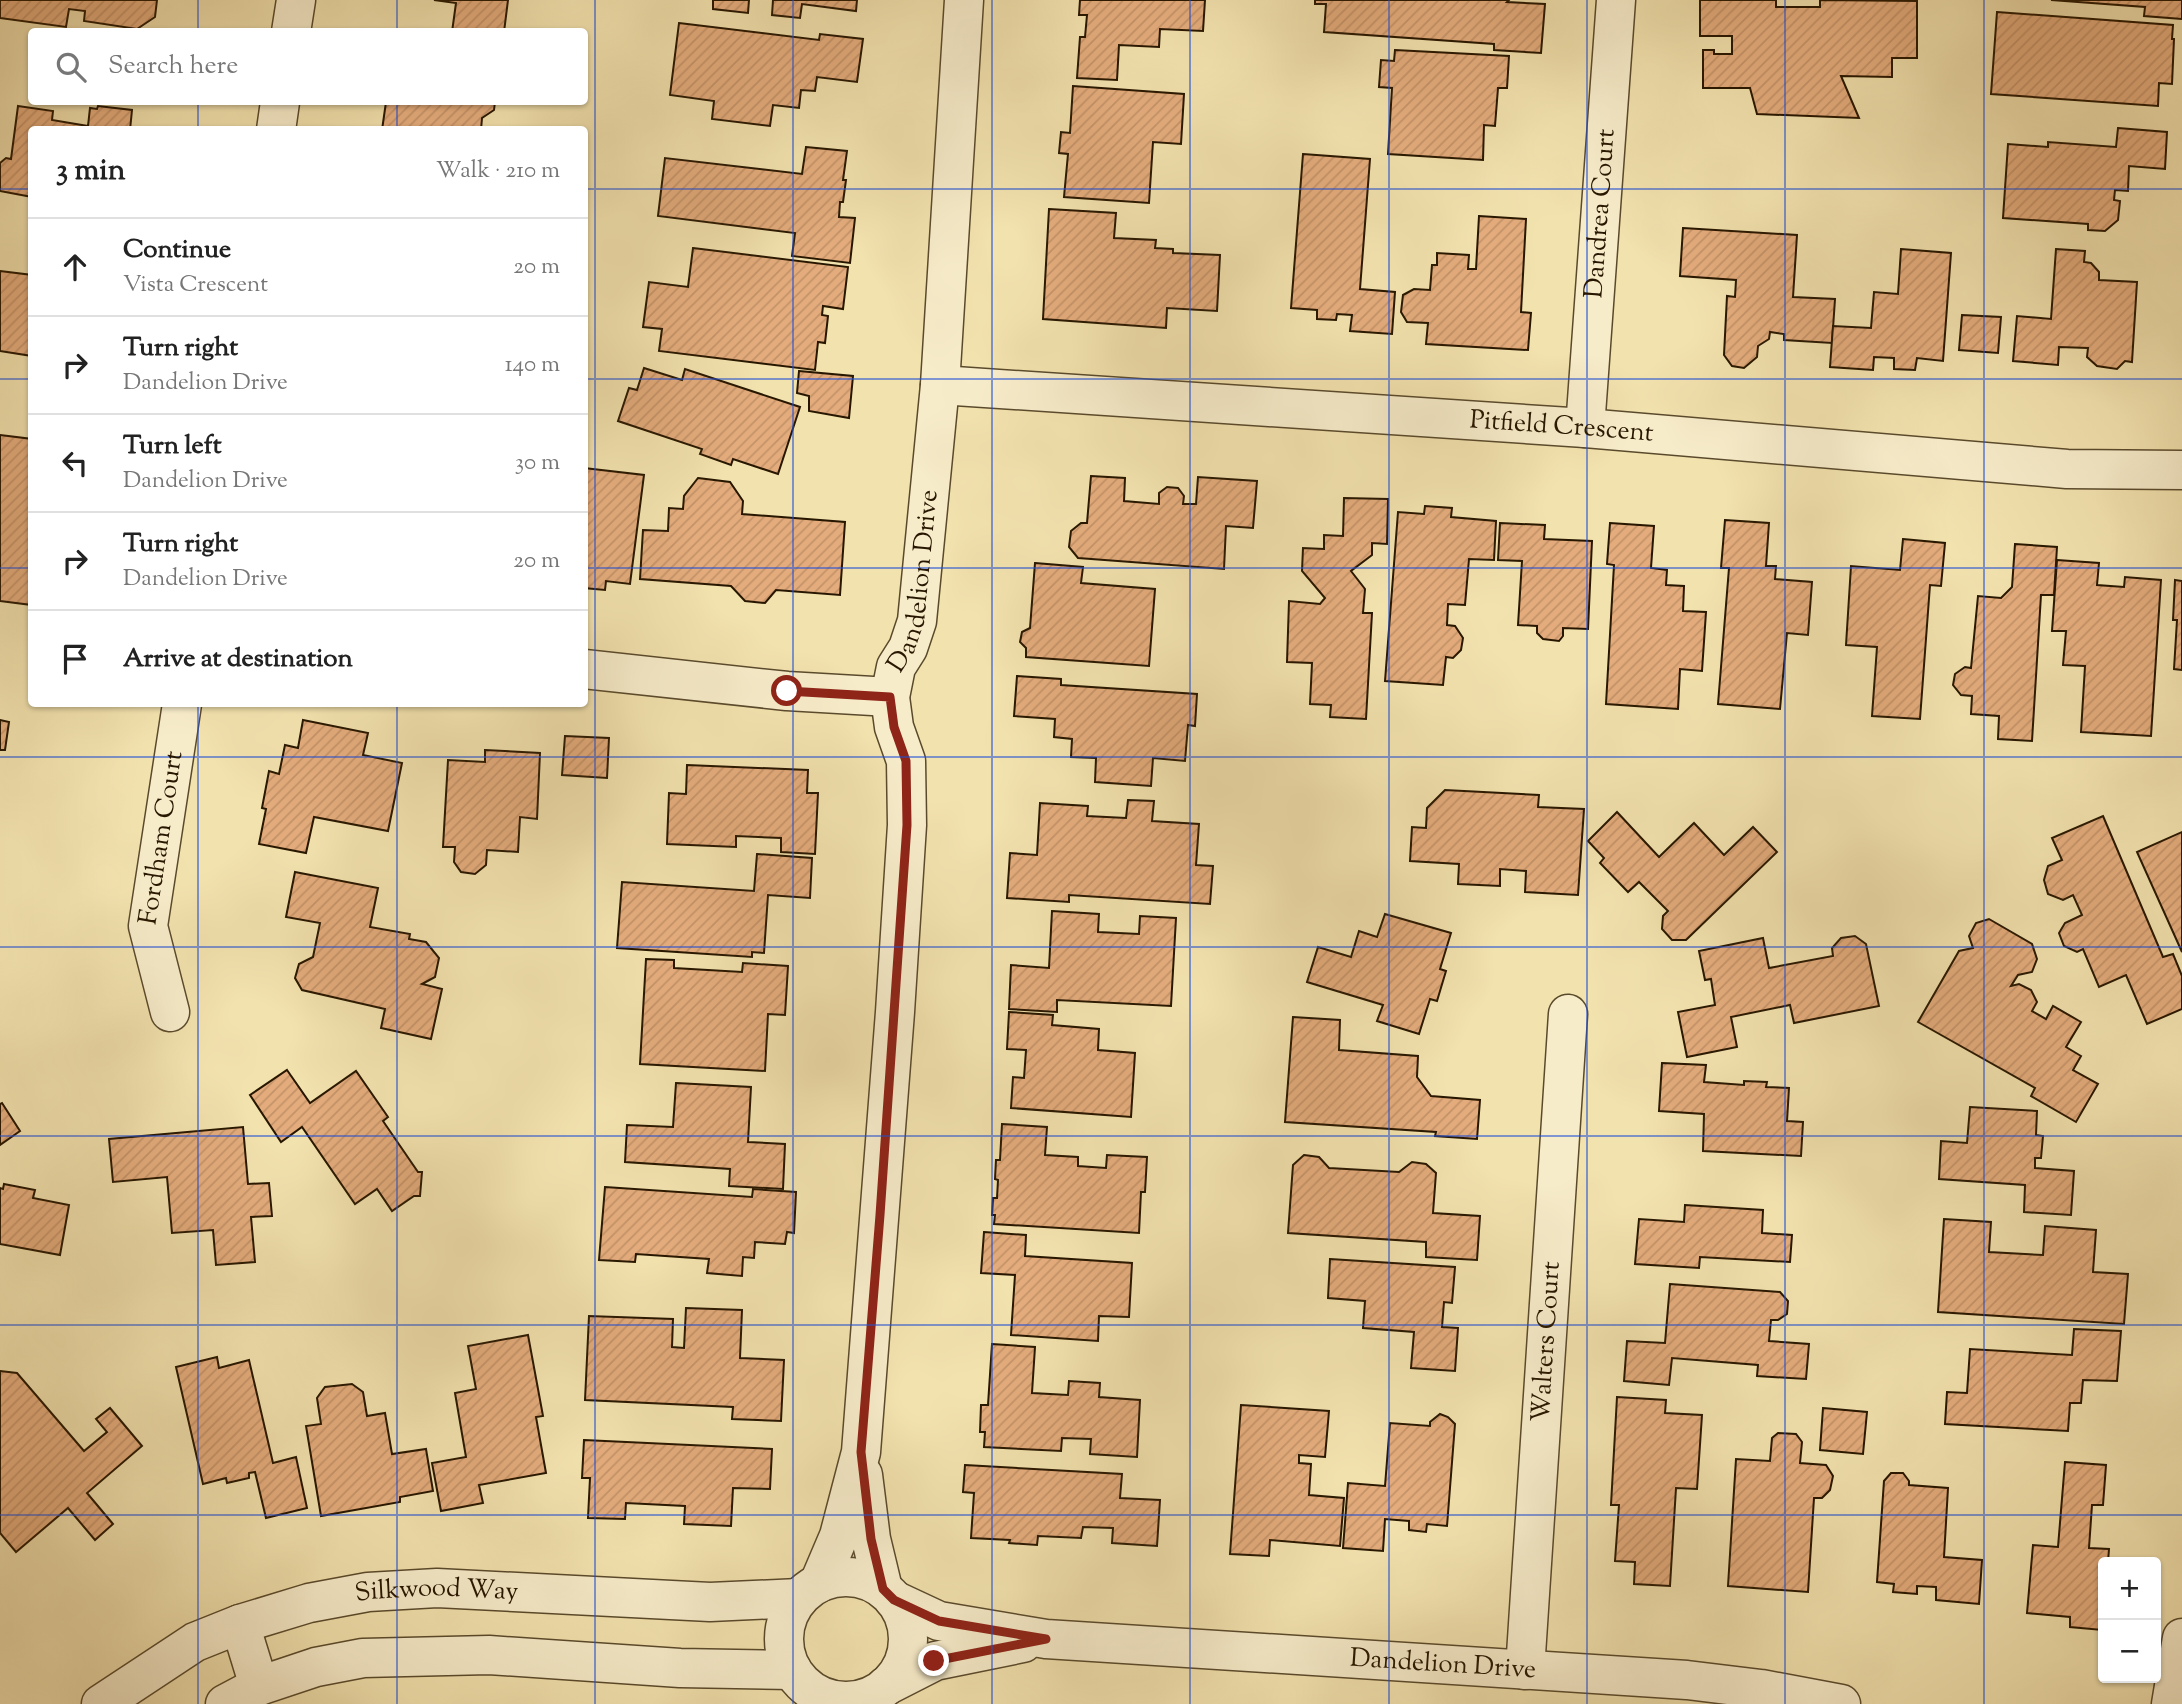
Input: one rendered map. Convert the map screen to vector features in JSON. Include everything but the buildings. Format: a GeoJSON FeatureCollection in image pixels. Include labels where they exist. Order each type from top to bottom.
{"type":"FeatureCollection","features":[{"type":"Feature","properties":{"kind":"street"},"geometry":{"type":"LineString","coordinates":[[292,28],[296,0]]}},
{"type":"Feature","properties":{"kind":"street","name":"Dandelion Drive"},"geometry":{"type":"LineString","coordinates":[[809,1590],[839,1536],[861,1452],[907,825],[906,761],[894,727],[890,697],[896,667],[908,648],[917,621],[940,385],[964,0]]}},
{"type":"Feature","properties":{"kind":"street","name":"Dandrea Court"},"geometry":{"type":"LineString","coordinates":[[1586,428],[1616,0]]}},
{"type":"Feature","properties":{"kind":"street"},"geometry":{"type":"LineString","coordinates":[[277,126],[280,105]]}},
{"type":"Feature","properties":{"kind":"street","name":"Pitfield Crescent"},"geometry":{"type":"LineString","coordinates":[[940,385],[1586,428],[2067,468],[2182,470]]}},
{"type":"Feature","properties":{"kind":"street"},"geometry":{"type":"LineString","coordinates":[[588,669],[787,691],[890,697]]}},
{"type":"Feature","properties":{"kind":"street","name":"Fordham Court"},"geometry":{"type":"LineString","coordinates":[[170,1012],[148,926],[182,707]]}},
{"type":"Feature","properties":{"kind":"street","name":"Walters Court"},"geometry":{"type":"LineString","coordinates":[[1525,1670],[1568,1014]]}},
{"type":"Feature","properties":{"kind":"street","name":"Dandelion Drive"},"geometry":{"type":"LineString","coordinates":[[861,1452],[871,1539],[889,1594],[939,1621],[1046,1639],[1687,1680],[1761,1689],[1841,1704]]}},
{"type":"Feature","properties":{"kind":"street"},"geometry":{"type":"LineString","coordinates":[[225,1704],[259,1686],[316,1667],[363,1658],[489,1655],[680,1668],[802,1687],[823,1697],[841,1701],[859,1700],[879,1694],[899,1672],[906,1654],[908,1635],[904,1616],[889,1594],[869,1581],[852,1578],[835,1578],[809,1590],[789,1614],[784,1632],[785,1651],[802,1687]]}},
{"type":"Feature","properties":{"kind":"street","name":"Silkwood Way"},"geometry":{"type":"LineString","coordinates":[[101,1704],[195,1642],[240,1624],[309,1603],[356,1594],[437,1588],[710,1602],[809,1590]]}},
{"type":"Feature","properties":{"kind":"street"},"geometry":{"type":"LineString","coordinates":[[240,1624],[259,1686]]}},
{"type":"Feature","properties":{"kind":"street"},"geometry":{"type":"LineString","coordinates":[[2171,1704],[2182,1638]]}},
{"type":"Feature","properties":{"kind":"street","name":"Dandelion Drive"},"geometry":{"type":"LineString","coordinates":[[879,1694],[934,1661],[1046,1639]]}},
{"type":"Feature","properties":{"kind":"route"},"geometry":{"type":"LineString","coordinates":[[787,691],[890,697],[894,727],[906,761],[907,825],[895,1012],[861,1452],[871,1539],[883,1589],[894,1600],[939,1621],[1046,1639],[934,1661]]}}]}
